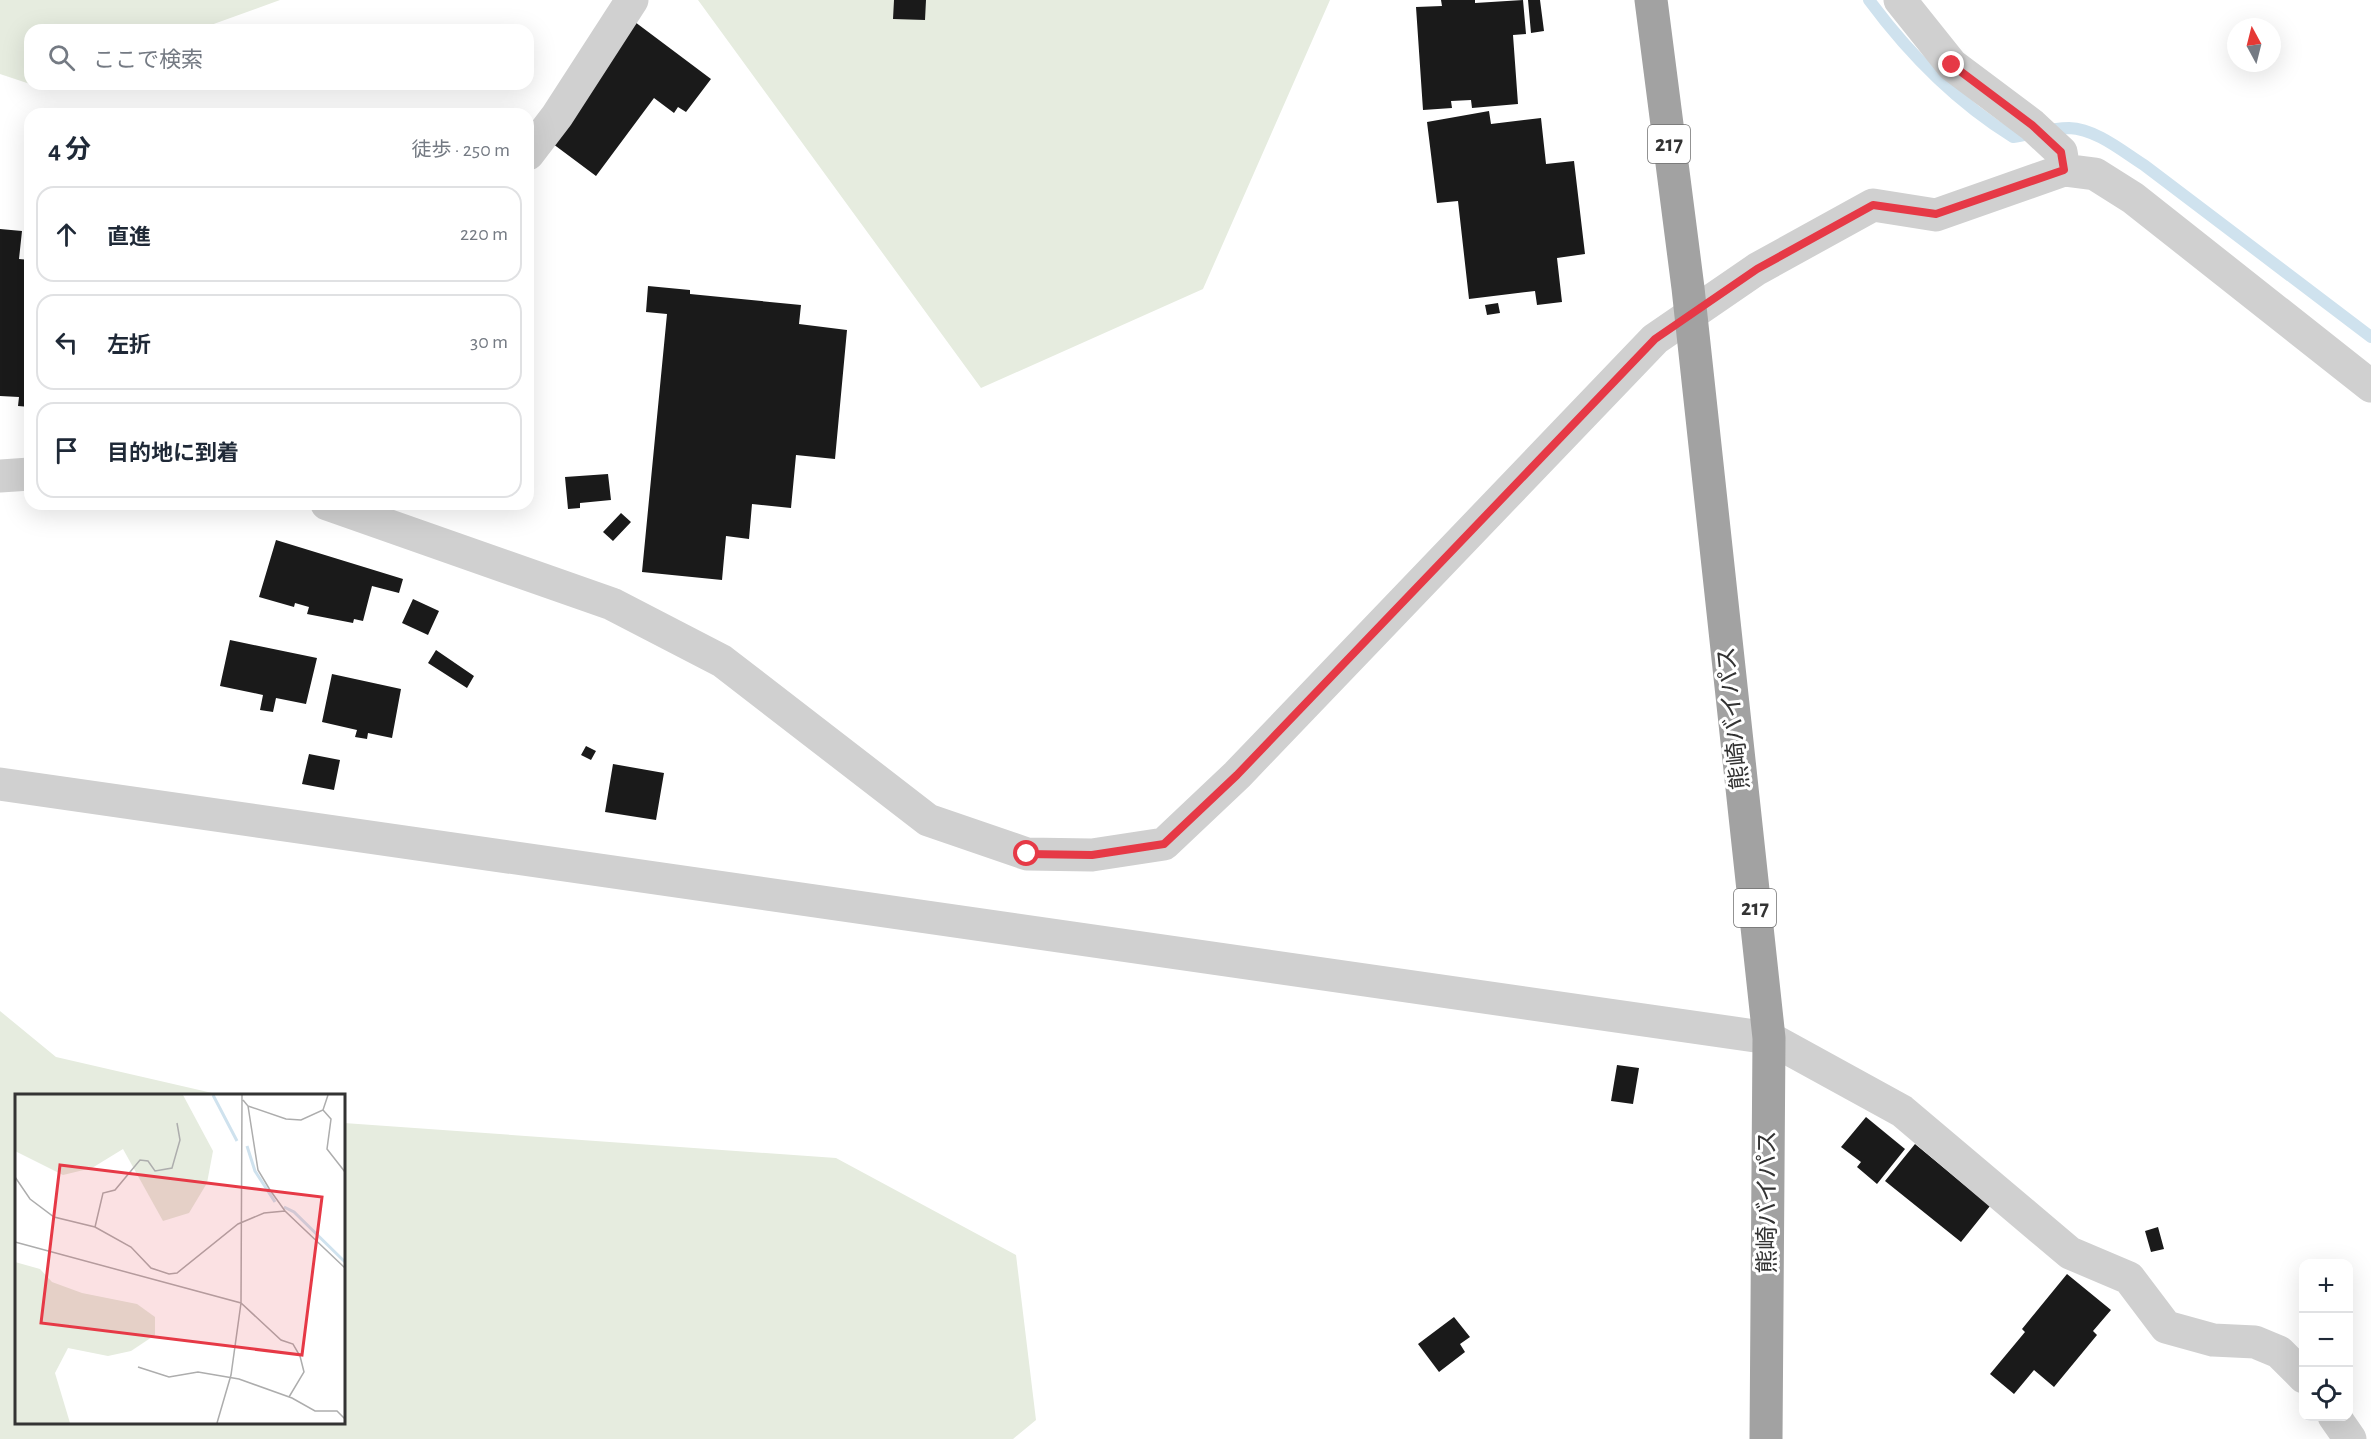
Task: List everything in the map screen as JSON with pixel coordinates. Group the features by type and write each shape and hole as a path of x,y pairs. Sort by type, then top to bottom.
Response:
{"highway":[{"name":"熊崎バイパス","path":"1652,0 1688,288 1769,1038 1766,1439"}],"street":[{"path":"534,146 557,116 632,0"},
{"path":"1900,0 1952,65 2032,125 2062,161 2095,174 2133,198 2371,386"},
{"path":"364,510 383,513 492,564 612,604 722,661 928,820 1027,854 1092,855 1164,844 1237,775 1655,339 1757,269 1873,205 1936,214 2062,161"},
{"path":"0,476 24,474"},
{"path":"0,784 1769,1038 1902,1111 2070,1253 2129,1278 2166,1327 2213,1340 2255,1342 2279,1352 2299,1372"},
{"path":"2337,1421 2350,1439"}],"shaded area":[{"path":"0,0 280,0 214,24 24,24 24,82 0,74"},
{"path":"698,0 1330,0 1203,289 981,388"},
{"path":"0,1011 56,1057 217,1094 15,1094 15,1424 345,1424 345,1123 836,1158 1016,1255 1036,1420 1013,1439 0,1439"}],"building":[{"path":"894,0 926,0 925,20 893,19"},
{"path":"1441,0 1475,0 1475,3 1523,0 1526,34 1513,35 1518,104 1472,108 1471,100 1451,101 1452,108 1423,110 1416,7 1442,6"},
{"path":"1528,0 1540,0 1544,31 1531,33"},
{"path":"631,19 711,79 686,112 678,107 674,113 654,98 596,176 534,128"},
{"path":"1489,111 1491,124 1541,118 1546,164 1574,161 1585,254 1557,258 1562,302 1537,305 1535,291 1469,299 1458,201 1437,203 1427,122"},
{"path":"0,229 22,231 19,259 24,259 24,406 18,406 19,397 0,396"},
{"path":"648,286 690,290 690,294 801,305 799,324 847,330 835,459 796,455 791,508 752,504 749,539 726,536 722,580 642,572 667,314 646,312"},
{"path":"1498,303 1500,313 1487,315 1485,305"},
{"path":"608,474 611,500 580,503 580,508 568,509 565,477"},
{"path":"621,513 631,522 613,541 603,532"},
{"path":"276,540 403,579 399,593 372,586 363,621 354,619 353,623 307,614 309,607 295,603 294,607 259,597"},
{"path":"413,599 439,611 428,635 402,623"},
{"path":"230,640 317,658 306,704 276,698 273,712 260,710 263,695 220,686"},
{"path":"436,650 474,676 467,688 428,663"},
{"path":"332,674 401,689 392,738 368,733 367,739 355,737 357,730 322,722"},
{"path":"586,746 596,751 591,760 581,755"},
{"path":"309,754 340,760 334,790 302,784"},
{"path":"613,764 664,773 656,820 605,812"},
{"path":"1617,1065 1639,1068 1633,1104 1611,1101"},
{"path":"1866,1117 1905,1149 1877,1184 1857,1167 1861,1162 1841,1147"},
{"path":"1915,1144 1990,1206 1961,1242 1885,1181"},
{"path":"2158,1227 2164,1249 2151,1252 2145,1231"},
{"path":"2067,1274 2111,1310 2093,1331 2097,1335 2054,1387 2034,1370 2014,1394 1990,1374 2025,1332 2022,1329"},
{"path":"1454,1317 1470,1337 1460,1344 1465,1352 1439,1372 1418,1344"}],"waterway":[{"path":"1869,0 1917,58 1952,92 1992,123 2013,137 2069,128 2099,136 2144,165 2371,337"}],"route":[{"path":"1027,854 1092,855 1164,844 1237,775 1580,414 1655,339 1757,269 1873,205 1936,214 2064,170 2061,152 2032,125 1952,65"}]}
